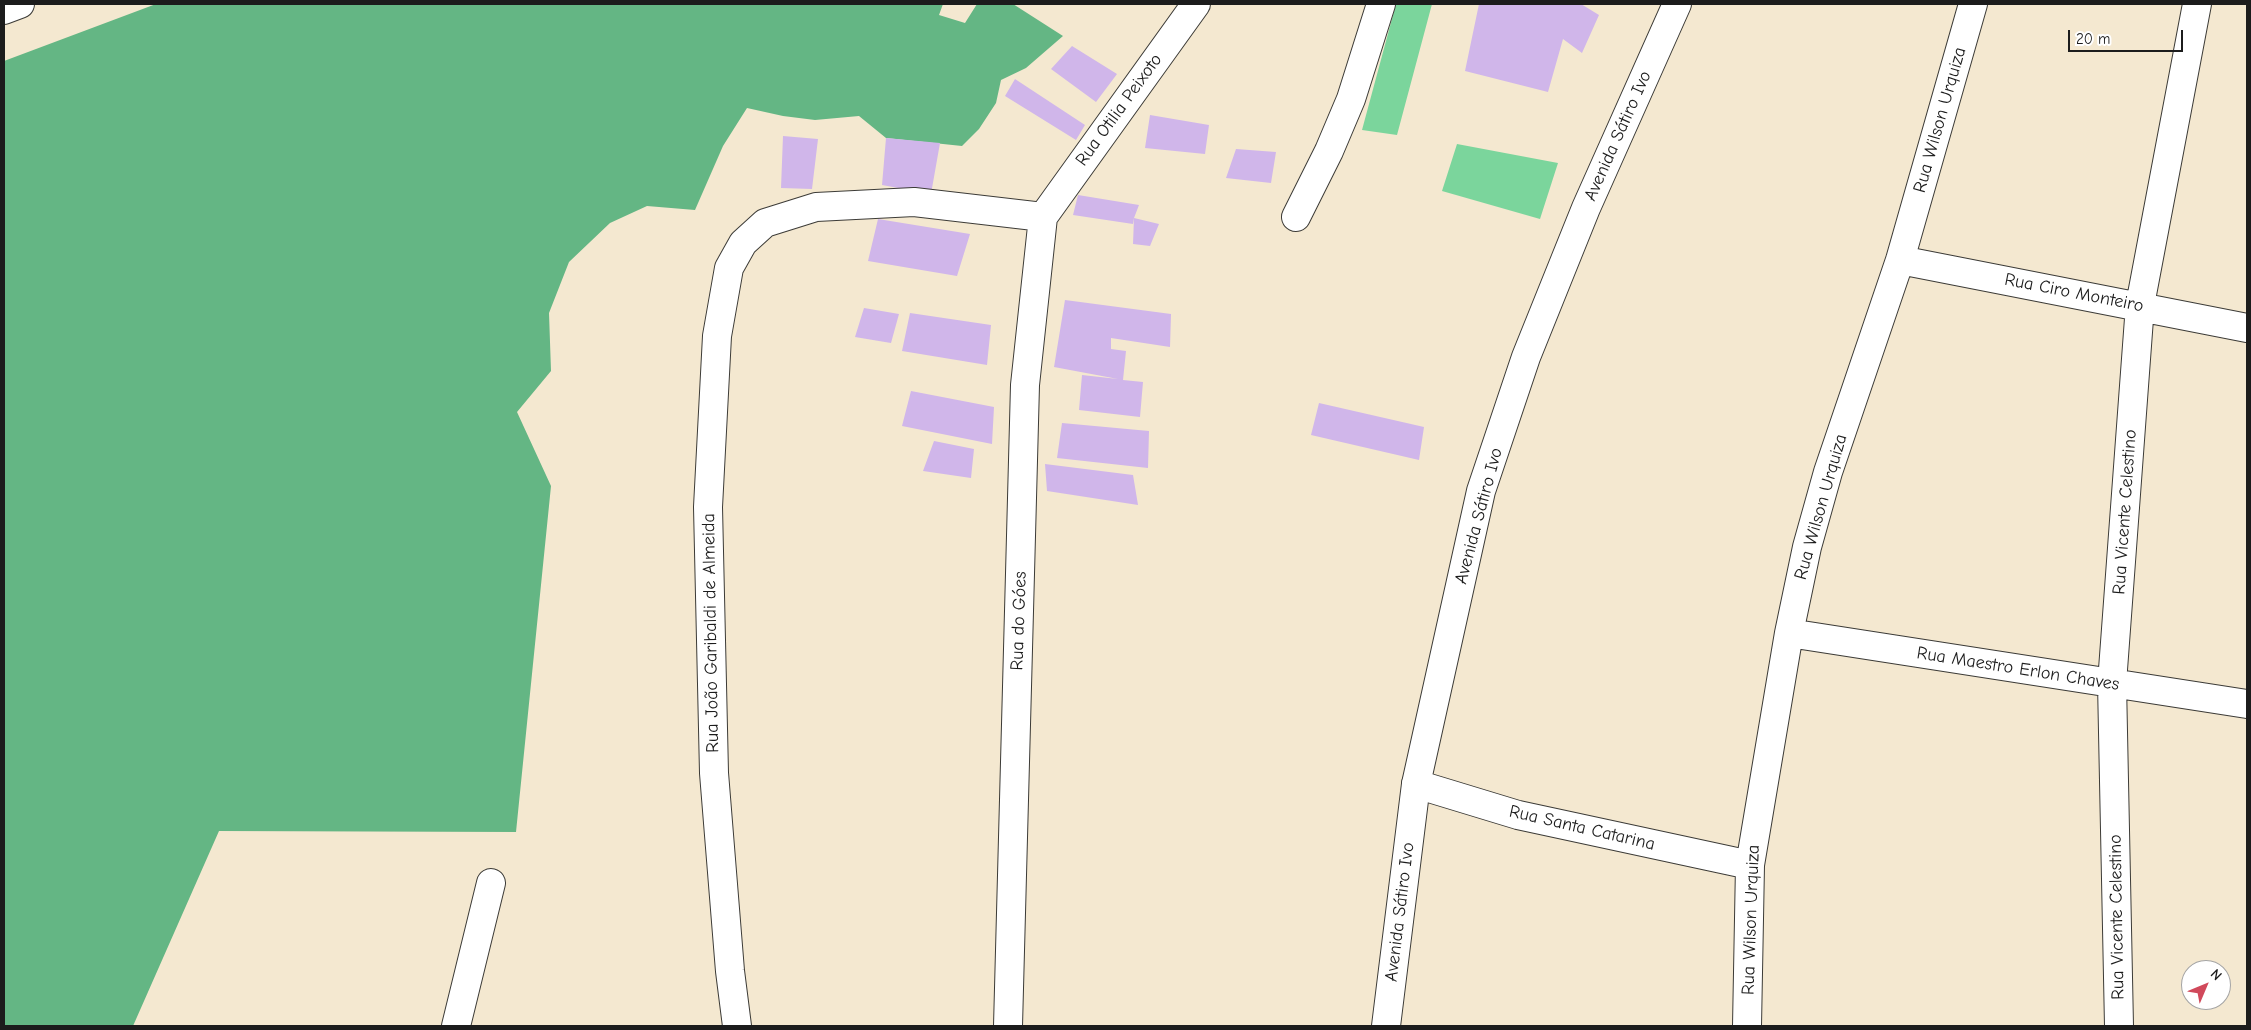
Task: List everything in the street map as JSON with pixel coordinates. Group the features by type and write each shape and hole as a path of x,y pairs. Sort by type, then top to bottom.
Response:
{"street":[{"path":"4,10 20,4"},
{"name":"Rua Otilia Peixoto","path":"1043,217 1196,4"},
{"path":"1296,217 1329,151 1350,99 1382,4"},
{"name":"Avenida Sátiro Ivo","path":"1386,1026 1416,784 1481,491 1526,357 1586,208 1677,4"},
{"name":"Rua Wilson Urquiza","path":"1747,1026 1750,865 1789,633 1807,547 1828,472 1900,260 1973,4"},
{"name":"Rua Vicente Celestino","path":"2119,1026 2112,683 2140,305 2197,4"},
{"name":"Rua João Garibaldi de Almeida","path":"737,1026 730,971 714,773 708,506 718,336 729,268 743,243 765,223 816,207 914,202 1043,217"},
{"name":"Rua do Góes","path":"1008,1026 1025,385 1043,217"},
{"name":"Rua Ciro Monteiro","path":"1900,260 2140,305 2247,328"},
{"name":"Rua Maestro Erlon Chaves","path":"1789,633 2247,704"},
{"name":"Rua Santa Catarina","path":"1416,784 1526,817 1750,865"},
{"path":"456,1026 491,883"}],"green space":[{"path":"156,4 943,4 939,15 965,23 977,4 1013,4 1063,36 1026,68 1001,80 996,103 979,129 962,146 886,138 859,116 815,120 783,116 747,108 723,146 695,210 647,206 610,223 569,262 549,313 551,371 517,412 551,486 516,832 219,831 133,1026 4,1026 4,61"},
{"path":"1396,4 1432,4 1397,135 1362,130"},
{"path":"1457,144 1558,163 1540,219 1442,191"}],"building":[{"path":"1479,4 1581,4 1599,15 1582,53 1563,39 1548,92 1465,71"},
{"path":"1072,46 1117,74 1096,102 1051,69"},
{"path":"1015,79 1085,125 1076,140 1005,96"},
{"path":"1150,115 1209,125 1205,154 1145,148"},
{"path":"783,136 818,139 812,189 781,188"},
{"path":"886,138 940,143 931,194 882,185"},
{"path":"1236,149 1276,152 1271,183 1226,178"},
{"path":"1078,195 1139,205 1133,224 1073,215"},
{"path":"1134,218 1159,224 1150,246 1133,244"},
{"path":"878,219 970,234 957,276 868,261"},
{"path":"1065,300 1171,314 1170,347 1111,338 1111,349 1126,351 1123,380 1143,382 1140,417 1079,410 1082,375 1118,379 1054,367"},
{"path":"864,308 899,314 891,343 855,337"},
{"path":"910,313 991,325 987,365 902,351"},
{"path":"911,391 994,407 992,444 902,426"},
{"path":"1319,403 1424,427 1419,460 1311,435"},
{"path":"1062,423 1149,431 1148,468 1057,458"},
{"path":"934,441 974,449 971,478 923,471"},
{"path":"1045,464 1133,475 1138,505 1047,491"}]}
